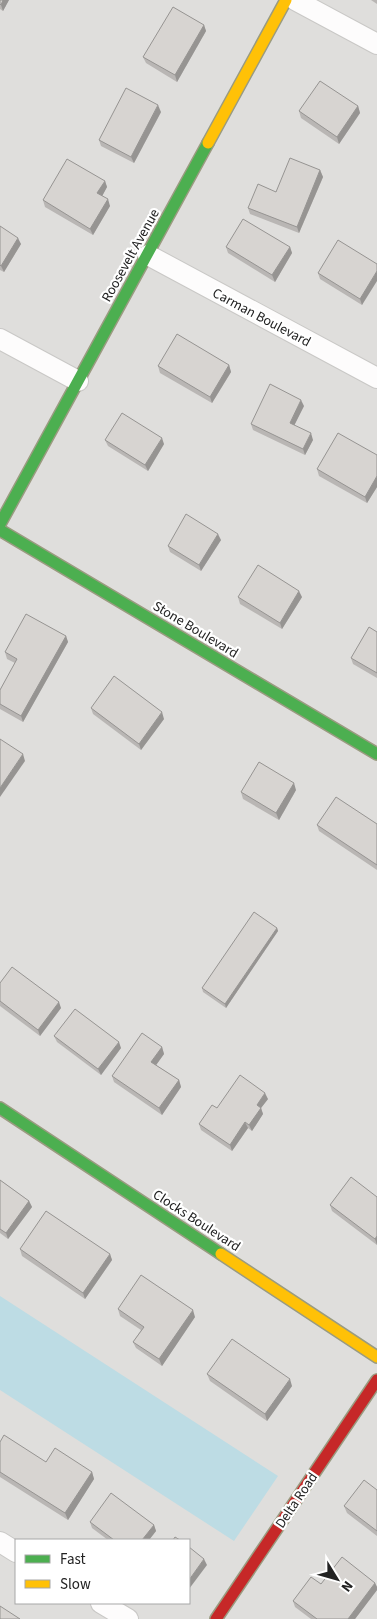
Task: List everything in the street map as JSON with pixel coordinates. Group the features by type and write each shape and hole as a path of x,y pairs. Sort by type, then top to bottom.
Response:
{"street":[{"name":"Roosevelt Avenue","path":"0,524 286,0"},
{"path":"295,0 377,44"},
{"name":"Carman Boulevard","path":"148,255 377,378"},
{"path":"0,339 78,381"},
{"name":"Stone Boulevard","path":"0,530 377,754"},
{"name":"Clocks Boulevard","path":"0,1108 377,1357"},
{"name":"Delta Road","path":"216,1619 377,1380"},
{"path":"0,1542 15,1551"},
{"path":"103,1604 128,1619"}],"shaded area":[{"path":"0,0 377,0 377,1619 0,1619"}],"water":[{"path":"0,1296 278,1476 234,1541 0,1390"}],"building":[{"path":"173,7 204,25 175,75 143,57"},
{"path":"320,81 358,106 337,137 299,111"},
{"path":"126,88 158,105 131,157 99,140"},
{"path":"290,158 320,170 297,227 248,208 258,184 276,192"},
{"path":"67,159 105,181 97,193 108,199 90,229 43,200"},
{"path":"243,219 290,247 272,275 226,247"},
{"path":"0,226 18,238 1,266 0,265"},
{"path":"338,240 377,264 377,271 360,299 318,273"},
{"path":"177,334 229,365 210,397 158,366"},
{"path":"270,384 301,400 290,423 311,433 303,449 251,424"},
{"path":"122,413 162,438 145,465 105,440"},
{"path":"338,433 377,455 377,476 365,497 317,469"},
{"path":"186,514 218,534 199,565 168,546"},
{"path":"258,565 299,591 280,623 238,597"},
{"path":"26,614 66,636 21,716 0,704 0,690 17,659 5,652"},
{"path":"369,627 377,632 377,673 351,658"},
{"path":"114,676 162,712 139,744 91,708"},
{"path":"0,739 23,754 0,788"},
{"path":"259,762 294,783 276,813 241,792"},
{"path":"336,797 377,824 377,865 317,825"},
{"path":"254,912 277,928 225,1004 202,988"},
{"path":"12,967 59,1002 38,1030 0,1001 0,983"},
{"path":"75,1009 119,1042 98,1069 54,1036"},
{"path":"142,1033 162,1047 151,1062 179,1080 159,1108 112,1076"},
{"path":"240,1075 265,1093 257,1105 261,1108 249,1125 245,1122 230,1145 199,1124 212,1105 217,1108"},
{"path":"351,1177 377,1197 377,1236 375,1239 330,1205"},
{"path":"0,1180 29,1201 6,1233 0,1229"},
{"path":"46,1211 110,1254 83,1293 20,1249"},
{"path":"141,1275 193,1310 159,1359 133,1342 144,1327 118,1309"},
{"path":"232,1339 290,1379 265,1414 207,1374"},
{"path":"4,1435 46,1462 55,1448 92,1472 65,1513 0,1472 0,1442"},
{"path":"364,1480 377,1490 377,1531 344,1506"},
{"path":"111,1493 154,1525 143,1539 113,1539 90,1522"},
{"path":"190,1548 204,1559 190,1579"},
{"path":"342,1557 375,1583 348,1619 317,1619 293,1601 311,1577 321,1584"},
{"path":"0,1606 20,1619 0,1619"}],"traffic: fast":[{"path":"0,524 208,143"},
{"path":"0,530 377,754"},
{"path":"0,1108 221,1254"}],"traffic: slow":[{"path":"208,143 286,0"},
{"path":"221,1254 377,1357"}],"traffic: jam":[{"path":"216,1619 377,1380"}]}
